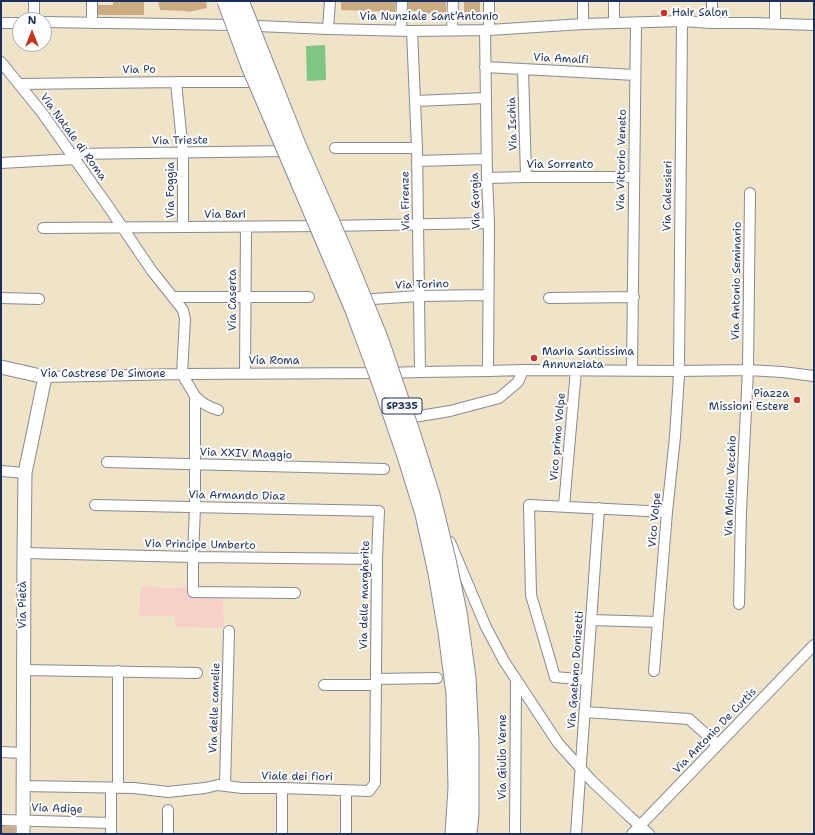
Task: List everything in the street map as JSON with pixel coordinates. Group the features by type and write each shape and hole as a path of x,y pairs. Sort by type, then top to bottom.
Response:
{"highway":[{"name":"SP335","path":"226,1 250,66 354,310 381,383 424,514 437,572 455,694 457,788 454,834"},
{"name":"SP335","path":"240,1 296,145 343,250 378,338 411,432 431,496 458,612 466,678 470,741 470,814 468,834"}],"street":[{"path":"34,1 34,12"},
{"path":"92,1 92,23"},
{"path":"226,1 234,25 289,151 327,226 455,556 486,627 504,661 558,743 580,769 628,816 649,834"},
{"path":"328,29 330,1"},
{"path":"401,30 402,1"},
{"path":"452,30 453,1"},
{"name":"Via Gorgia","path":"488,371 489,223 485,98 489,1"},
{"path":"583,1 583,24"},
{"path":"614,1 614,23"},
{"path":"712,1 712,24"},
{"path":"775,1 775,24"},
{"name":"Via Nunziale Sant'Antonio","path":"52,22 234,25 412,31 487,30 583,24 682,21 712,24 754,23 814,25"},
{"name":"Via Calessieri","path":"678,371 682,21"},
{"path":"1,23 12,22"},
{"name":"Via Vittorio Veneto","path":"632,370 636,23"},
{"name":"Via Firenze","path":"412,31 416,100 420,372"},
{"name":"Via Natale di Roma","path":"1,62 44,114 152,271 183,310 185,319 182,374"},
{"name":"Via Amalfi","path":"486,67 635,75"},
{"name":"Via Ischia","path":"523,70 526,177"},
{"name":"Via Foggia","path":"176,82 183,153 183,227"},
{"name":"Via Po","path":"20,84 259,82"},
{"path":"416,100 485,98"},
{"path":"335,148 417,148"},
{"name":"Via Trieste","path":"1,163 73,157 289,151"},
{"path":"417,161 486,159"},
{"name":"Via Sorrento","path":"487,178 634,177"},
{"name":"Via Antonio Seminario","path":"748,370 750,193"},
{"name":"Via Bari","path":"123,228 489,223"},
{"name":"Via Caserta","path":"244,373 246,227"},
{"path":"44,228 123,228"},
{"name":"Via Torino","path":"356,300 419,296 488,295"},
{"path":"549,298 634,297"},
{"path":"1,298 39,299"},
{"path":"173,298 309,298"},
{"name":"Via Castrese De Simone","path":"1,367 45,377 182,374"},
{"path":"402,419 450,411 499,398 518,382 523,370"},
{"name":"Via Roma","path":"182,374 385,373 523,370 748,370 814,376"},
{"name":"Vico primo Volpe","path":"564,506 576,370"},
{"name":"Via Molino Vecchio","path":"740,604 741,511 748,370"},
{"name":"Vico Volpe","path":"654,671 667,512 675,437 678,371"},
{"path":"182,374 201,403 218,410"},
{"name":"Via Pietà","path":"23,834 25,473 45,377"},
{"path":"195,396 193,592 294,593"},
{"name":"Via XXIV Maggio","path":"107,462 384,469"},
{"path":"1,471 25,473"},
{"name":"Via Armando Diaz","path":"95,505 379,510"},
{"path":"587,680 555,677 531,595 530,505 667,512"},
{"name":"Via Gaetano Donizetti","path":"576,834 599,508"},
{"name":"Via delle margherite","path":"369,791 375,783 377,559 379,510"},
{"name":"Via Principe Umberto","path":"24,553 193,558 377,559"},
{"path":"591,620 658,622"},
{"name":"Via delle camelie","path":"225,786 229,631"},
{"name":"Via Antonio De Curtis","path":"632,834 814,645"},
{"path":"23,670 197,673"},
{"path":"111,834 115,788 118,671"},
{"path":"324,685 437,678"},
{"name":"Via Giulio Verne","path":"515,834 516,679"},
{"path":"585,712 689,719 718,745"},
{"path":"1,752 23,752"},
{"name":"Viale dei fiori","path":"115,788 134,788 168,792 218,785 242,788 369,791"},
{"path":"23,786 115,788"},
{"path":"282,788 282,834"},
{"path":"346,794 346,834"},
{"path":"168,810 168,834"},
{"name":"Via Adige","path":"1,820 111,823"}],"shaded area":[{"path":"141,586 171,588 187,587 188,596 223,597 224,628 175,627 175,616 139,617"}],"green space":[{"path":"325,45 326,80 307,81 306,46"}],"building":[{"path":"113,1 144,1 144,15 98,15 98,5 113,5"},
{"path":"158,1 206,1 207,8 188,12 160,10"},
{"path":"341,1 396,1 395,12 341,10"},
{"path":"408,1 446,1 446,14 408,11"},
{"path":"464,1 480,1 480,14 464,14"},
{"path":"1,826 15,827 15,834 1,834"}],"place":[{"name":"Hair Salon","path":"664,13"},
{"name":"Maria Santissima Annunziata","path":"534,358"},
{"name":"Piazza Missioni Estere","path":"797,400"}]}
